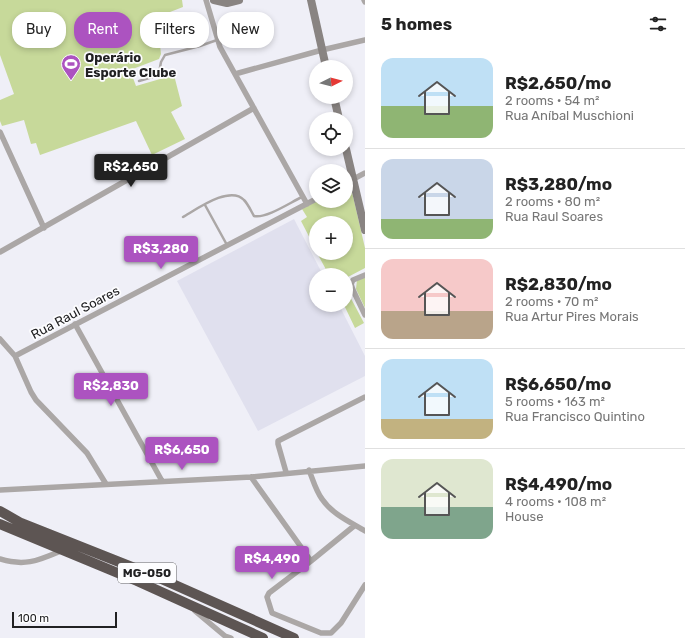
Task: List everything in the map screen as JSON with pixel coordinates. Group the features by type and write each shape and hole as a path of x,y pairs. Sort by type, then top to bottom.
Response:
{"highway":[{"name":"MG-050","path":"0,511 21,523 157,577 294,638"},
{"name":"MG-050","path":"0,524 264,638"}],"street":[{"path":"206,0 217,37"},
{"path":"214,0 227,3 239,0"},
{"path":"311,0 324,60"},
{"path":"235,74 322,50 365,40"},
{"path":"221,48 226,59 307,204"},
{"path":"0,252 254,108"},
{"path":"0,132 44,228"},
{"path":"353,179 363,174 365,181"},
{"path":"353,191 365,230"},
{"name":"Rua Raul Soares","path":"15,356 307,204"},
{"path":"365,275 354,280 351,284 365,315"},
{"path":"75,324 162,481"},
{"path":"0,339 15,356 36,400 87,453 106,484"},
{"path":"286,472 278,441 365,397"},
{"path":"0,490 251,477 286,472 365,466"},
{"path":"309,470 321,499 326,505 354,526 365,531"},
{"path":"251,477 311,561"},
{"path":"354,526 269,593 267,597 272,614 321,633 331,633 341,623 365,585"},
{"path":"0,559 14,563 26,563 45,558 63,550"},
{"path":"184,603 226,637"}],"lane":[{"path":"139,81 156,76 159,73 161,62 165,55 217,40"},
{"path":"183,217 216,199 226,196 238,196 243,199 254,216 258,217 269,214 303,196"},
{"path":"205,205 227,245"}],"shaded area":[{"path":"294,219 309,248 309,260 315,260 319,268 309,268 309,312 343,312 365,356 365,376 258,431 177,281"}],"green space":[{"name":"Operário Esporte Clube","path":"0,0 182,0 183,7 170,12 140,12 140,48 160,48 161,54 159,59 130,70 136,86 174,75 182,106 171,112 185,139 152,155 136,121 40,155 36,143 31,144 24,120 2,126 0,121 0,100 14,94 0,55"},
{"path":"353,196 365,248 365,268 353,274 353,268 325,268 321,260 353,260 353,216 309,216 309,236 301,221 307,217 302,209 309,205 309,208 353,208"},
{"path":"365,276 365,308 356,289 357,280"},
{"path":"353,302 364,323 355,328 347,312 353,312"}],"place":[{"name":"Operário Esporte Clube","path":"71,81"}]}
